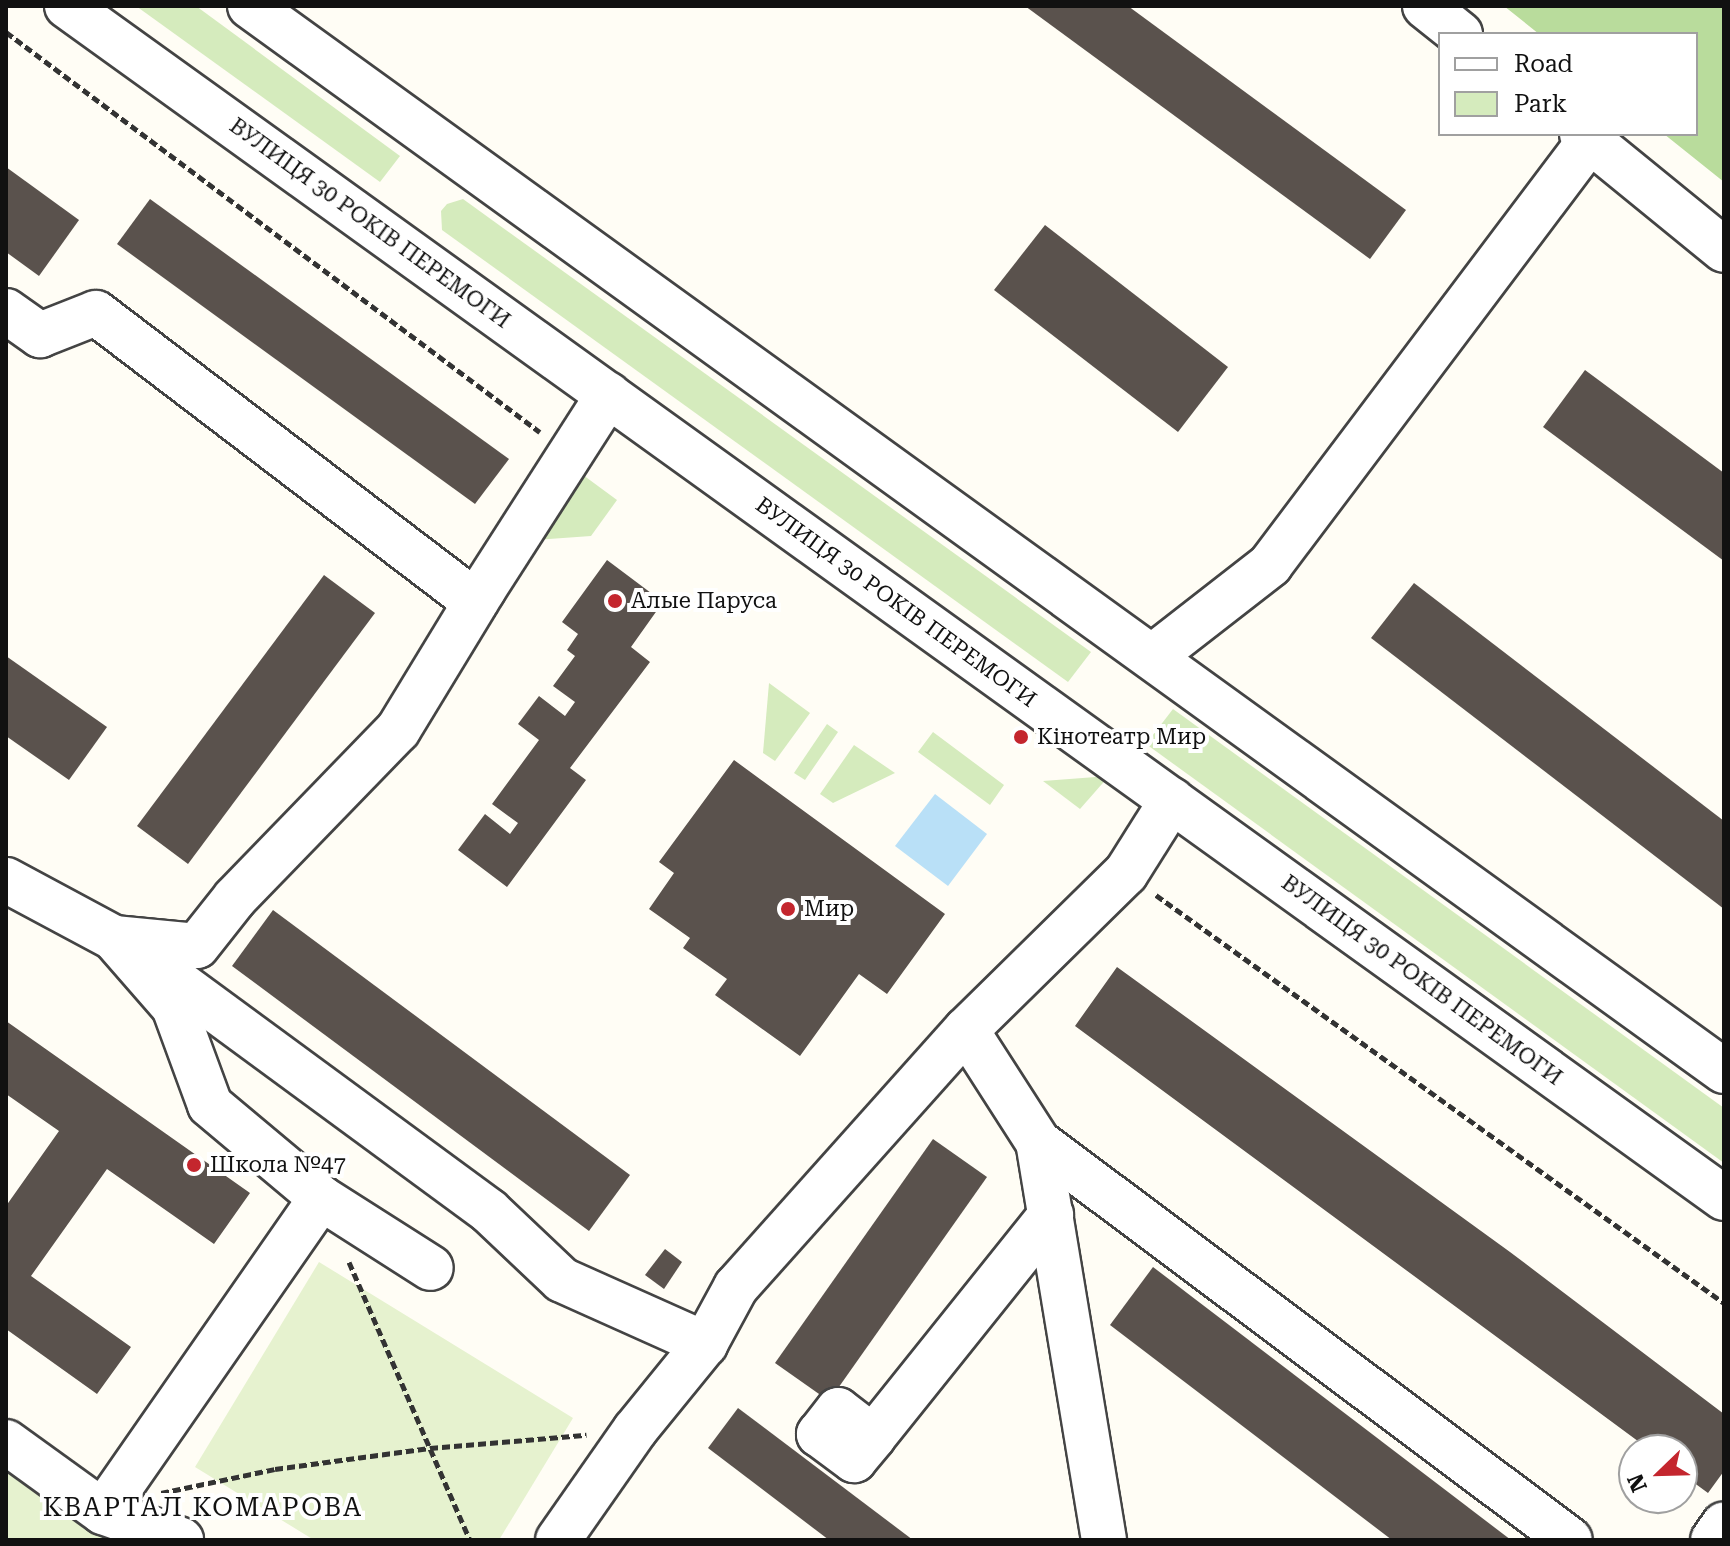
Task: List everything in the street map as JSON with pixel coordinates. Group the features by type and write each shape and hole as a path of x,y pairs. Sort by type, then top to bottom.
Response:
{"street":[{"name":"ВУЛИЦЯ 30 РОКІВ ПЕРЕМОГИ","path":"67,6 1724,1198"},
{"path":"250,6 1724,1071"},
{"path":"1425,6 1458,32"},
{"path":"1152,657 1270,565 1586,137 1724,250"},
{"path":"6,311 40,335 96,313 476,602"},
{"path":"114,938 197,946 245,887 398,730 608,395"},
{"path":"558,1540 635,1430 705,1344 736,1287 966,1030 1126,873 1172,800"},
{"path":"6,880 114,938 191,990 489,1211 562,1280 705,1344"},
{"path":"114,938 174,1007 210,1105 321,1198 431,1268"},
{"path":"966,1030 1038,1142 1570,1540"},
{"path":"1038,1142 1104,1540"},
{"path":"103,1512 321,1198"},
{"path":"873,1437 1051,1215"},
{"path":"6,1442 103,1512 181,1540"},
{"path":"1713,1540 1724,1524"}],"path":[{"path":"6,32 549,438"},
{"path":"1126,873 1724,1303"},
{"path":"345,1253 470,1540"},
{"path":"103,1512 176,1488 219,1480 430,1448 635,1430"}],"green space":[{"path":"136,6 196,6 400,156 380,182"},
{"path":"1504,6 1724,6 1724,182 1666,136 1698,136 1698,32 1536,32"},
{"path":"463,199 1091,652 1068,682 442,230 441,211 447,204"},
{"path":"583,475 617,500 591,536 535,540"},
{"path":"769,683 810,713 775,761 763,753"},
{"path":"1173,709 1724,1108 1724,1163 1146,744"},
{"path":"827,724 838,732 805,780 794,773"},
{"path":"933,732 1004,785 990,805 918,752"},
{"path":"854,745 895,773 833,803 820,794"},
{"path":"1109,776 1080,809 1043,781"},
{"path":"319,1262 573,1418 499,1540 314,1540 195,1467"},
{"path":"6,1457 122,1540 6,1540"}],"water":[{"path":"935,794 987,834 948,886 895,846"}],"building":[{"path":"1025,6 1128,6 1406,210 1370,259"},
{"path":"6,167 79,220 39,276 6,252"},
{"path":"150,199 509,459 475,504 117,244"},
{"path":"1045,225 1228,367 1178,432 994,290"},
{"path":"1585,370 1724,473 1724,561 1543,427"},
{"path":"607,560 663,602 631,647 650,662 570,768 586,780 507,887 458,850 485,814 510,834 518,823 492,804 539,740 518,724 539,696 565,716 575,702 553,686 575,656 567,650 578,634 562,622"},
{"path":"324,575 375,613 188,864 137,826"},
{"path":"1414,583 1724,821 1724,909 1371,638"},
{"path":"6,656 107,727 69,780 6,736"},
{"path":"734,760 945,914 887,994 859,974 800,1056 715,995 727,979 683,948 690,938 649,909 674,873 659,862"},
{"path":"273,910 630,1175 589,1231 232,966"},
{"path":"1117,967 1510,1252 1724,1414 1724,1471 1708,1493 1698,1486 1698,1434 1628,1434 1075,1026"},
{"path":"6,1021 250,1193 214,1244 107,1169 31,1276 131,1347 97,1394 6,1329 6,1206 59,1131 6,1094"},
{"path":"933,1139 987,1177 829,1401 775,1363"},
{"path":"665,1249 682,1262 664,1289 645,1275"},
{"path":"1153,1267 1511,1540 1392,1540 1110,1325"},
{"path":"738,1408 913,1540 829,1540 708,1448"}],"place":[{"name":"Алые Паруса","path":"615,601"},
{"name":"Кінотеатр Мир","path":"1021,737"},
{"name":"Мир","path":"788,909"},
{"name":"Школа №47","path":"194,1165"}],"district":[{"name":"КВАРТАЛ КОМАРОВА","path":"203,1508"}]}
